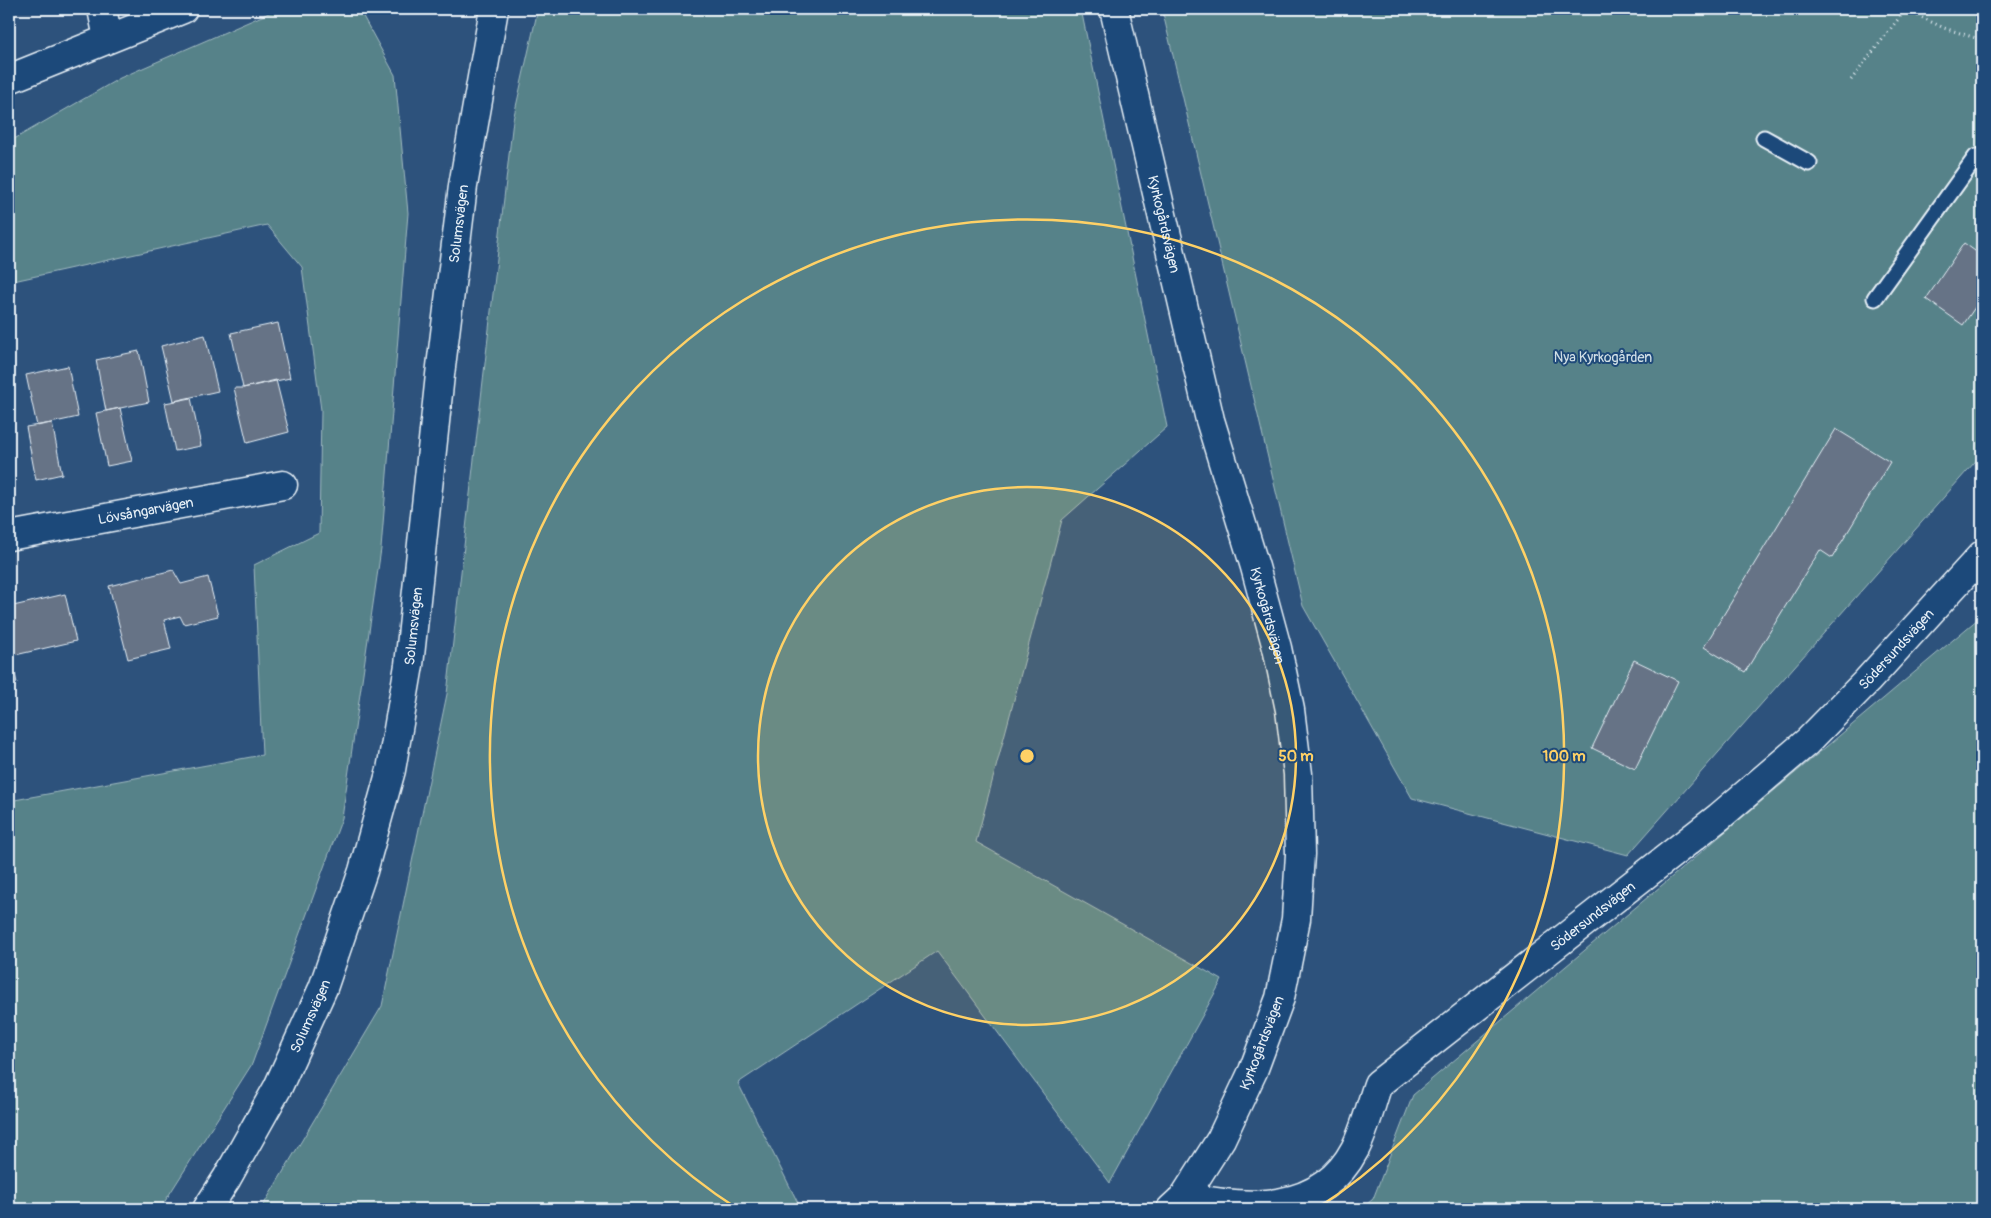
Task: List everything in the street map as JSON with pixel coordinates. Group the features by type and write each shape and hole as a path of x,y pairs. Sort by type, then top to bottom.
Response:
{"street":[{"path":"102,9 108,38"},
{"path":"9,79 183,9"},
{"name":"Solumsvägen","path":"207,1209 227,1178 278,1087 324,988 363,871 391,770 410,665 440,374 464,186 494,9"},
{"name":"Kyrkogårdsvägen","path":"1114,9 1210,420 1277,648 1290,710 1298,774 1300,854 1296,919 1280,998 1253,1071 1221,1139 1178,1203"},
{"name":"Lövsångarvägen","path":"9,536 283,485"},
{"name":"Södersundsvägen","path":"1178,1203 1258,1206 1291,1201 1320,1190 1339,1171 1355,1150 1378,1084 1719,817 1807,742 1867,682 1982,554"}],"lane":[{"path":"1764,138 1809,163"},
{"path":"1875,298 1976,157"}],"path":[{"path":"1851,80 1905,9 1944,28 1982,40"}],"green space":[{"path":"278,9 359,9 395,75 408,213 381,549 342,818 252,1064 160,1209 9,1209 9,801 262,755 254,565 319,533 321,410 302,267 267,225 9,282 9,142 120,78"},
{"path":"538,9 1081,9 1167,427 1062,520 976,842 1222,980 1110,1183 937,951 738,1083 801,1209 261,1209 382,1006 447,694 513,120"},
{"name":"Nya Kyrkogården","path":"1162,9 1982,9 1982,454 1628,855 1412,798 1303,606"},
{"path":"1979,618 1982,621 1982,1209 1361,1209 1373,1199 1413,1095"}],"building":[{"path":"1964,243 1982,256 1982,297 1963,325 1926,299"},
{"path":"278,323 290,378 243,388 231,333"},
{"path":"205,335 218,391 174,401 161,346"},
{"path":"139,351 149,402 106,411 96,360"},
{"path":"68,366 78,417 37,426 26,375"},
{"path":"276,380 289,432 247,443 234,388 243,388"},
{"path":"191,398 201,446 175,451 165,403"},
{"path":"120,408 132,461 107,466 96,413"},
{"path":"52,423 62,474 36,480 26,427"},
{"path":"1836,429 1890,462 1832,558 1820,550 1745,672 1704,647"},
{"path":"173,570 181,584 208,577 218,616 184,624 180,616 164,620 171,649 128,659 109,586"},
{"path":"65,594 76,641 11,656 17,683 9,685 9,607"},
{"path":"1634,660 1678,681 1635,769 1592,748"}]}
